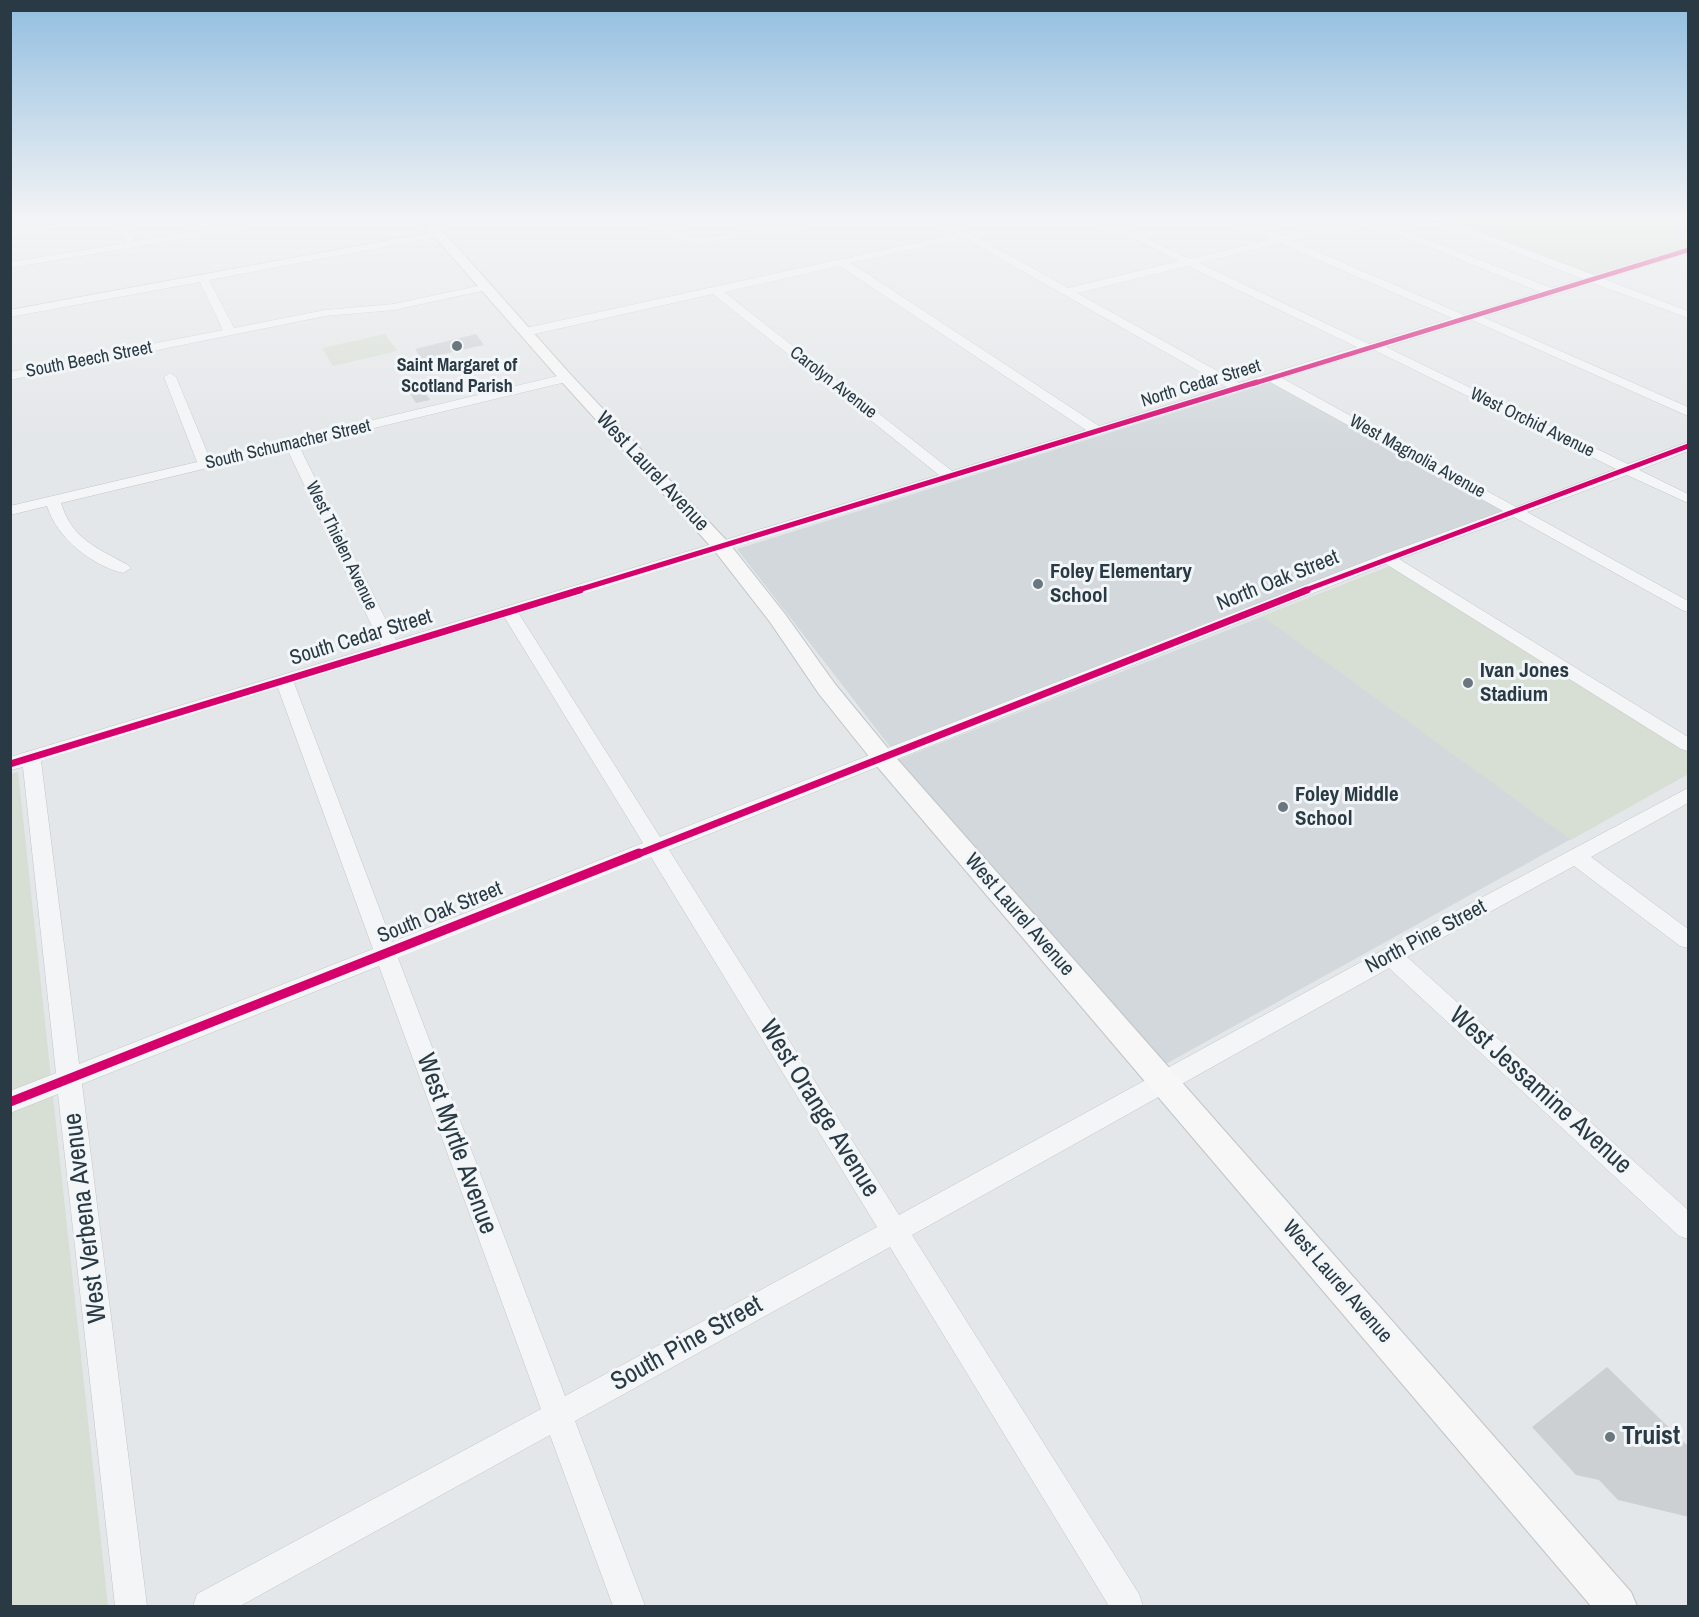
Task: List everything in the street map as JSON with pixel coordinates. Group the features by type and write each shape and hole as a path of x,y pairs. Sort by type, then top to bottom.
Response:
{"main road":[{"name":"West Laurel Avenue","path":"494,295 566,378 721,546 778,618 827,689 883,758 1617,1606"}],"street":[{"path":"10,314 109,295"},
{"path":"212,295 230,332"},
{"name":"South Beech Street","path":"10,376 334,312 394,307 448,295"},
{"path":"526,332 695,295"},
{"name":"Carolyn Avenue","path":"722,295 950,476"},
{"path":"893,295 1097,431"},
{"path":"1072,295 1238,388"},
{"name":"West Orchid Avenue","path":"1260,295 1689,499"},
{"path":"1414,295 1689,412"},
{"name":"North Cedar Street","path":"721,546 1540,295"},
{"path":"1637,295 1689,315"},
{"path":"170,377 205,465"},
{"name":"South Schumacher Street","path":"10,512 566,378"},
{"name":"West Magnolia Avenue","path":"1272,378 1689,606"},
{"name":"West Thielen Avenue","path":"291,444 391,648"},
{"name":"North Oak Street","path":"883,758 1387,558 1689,446"},
{"path":"53,501 57,518 69,536 123,568"},
{"name":"South Cedar Street","path":"21,761 721,546"},
{"path":"1387,558 1689,745"},
{"name":"West Orange Avenue","path":"510,612 1127,1606"},
{"name":"West Myrtle Avenue","path":"285,681 629,1606"},
{"name":"South Oak Street","path":"10,1102 883,758"},
{"name":"West Verbena Avenue","path":"21,761 69,1079 131,1606"},
{"name":"North Pine Street","path":"1165,1083 1391,956 1689,795"},
{"path":"1575,856 1689,940"},
{"name":"West Jessamine Avenue","path":"1391,956 1689,1227"},
{"name":"South Pine Street","path":"209,1606 1165,1083"}],"shaded area":[{"path":"385,334 398,351 333,366 322,348"},
{"name":"Foley Elementary School","path":"1272,382 1508,512 1216,619 891,748 737,549"},
{"name":"Foley Middle School","path":"1393,565 1688,750 1688,774 1164,1065 895,761"},
{"name":"Ivan Jones Stadium","path":"1393,565 1688,750 1688,774 1571,840 1262,616"},
{"path":"18,772 108,1606 11,1606 10,774"}],"building":[{"name":"Saint Margaret of Scotland Parish","path":"476,334 484,345 422,359 415,349"},
{"path":"422,388 430,400 416,403 408,391"},
{"name":"Truist","path":"1607,1367 1689,1447 1689,1517 1618,1500 1599,1480 1576,1475 1532,1427"}],"cycle path":[{"path":"10,764 1540,295"},
{"path":"10,1102 1387,558 1573,491 1688,446"}],"place":[{"name":"Saint Margaret of Scotland Parish","path":"457,346"},
{"name":"Foley Elementary School","path":"1038,584"},
{"name":"Ivan Jones Stadium","path":"1468,683"},
{"name":"Foley Middle School","path":"1283,807"},
{"name":"Truist","path":"1610,1437"}]}
